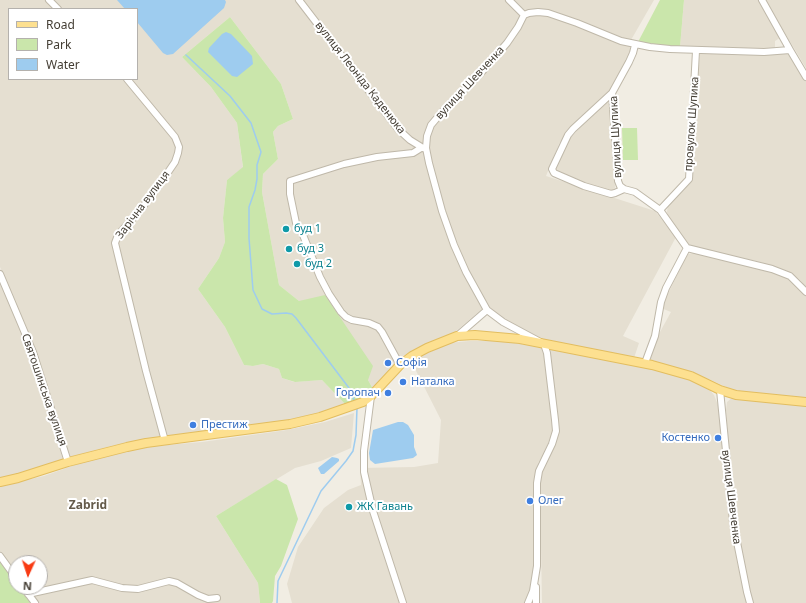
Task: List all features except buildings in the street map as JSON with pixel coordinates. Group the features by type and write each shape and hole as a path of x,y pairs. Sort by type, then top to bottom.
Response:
{"main road":[{"name":"вулиця Шевченка","path":"0,482 127,446 290,424 348,408 371,396 400,365 412,356 427,348 457,336 494,336 520,339 646,363 684,374 703,381 720,390 745,397 806,402"}],"street":[{"path":"49,0 57,8"},
{"name":"вулиця Леоніда Каденюка","path":"299,0 398,129 410,140 424,148"},
{"path":"509,0 524,15 538,12 548,13 635,45 670,50 696,51 764,52 790,50"},
{"path":"762,0 806,77"},
{"name":"вулиця Шевченка","path":"524,15 518,27 507,42 480,74 431,125 424,148 442,211 454,245 466,272 487,310 503,322 544,344"},
{"name":"вулиця Шупика","path":"635,45 629,62 612,93 618,181 620,186 624,189 635,192 660,210 687,248"},
{"name":"провулок Шупика","path":"660,210 688,179 696,51"},
{"name":"Зарічна вулиця","path":"128,80 176,137 178,147 175,162 142,208 118,235 115,243 146,371 165,441"},
{"path":"612,93 568,135 552,169 554,173 584,186 611,194 615,194 624,189"},
{"path":"400,365 378,327 346,317 328,294 303,235 296,223 290,194 290,181 344,164 377,157 414,153 424,148"},
{"path":"646,363 655,336 661,302 666,288 687,248 772,269 790,276 806,292"},
{"name":"Святошинська вулиця","path":"0,274 33,352 68,462"},
{"name":"вулиця Шевченка","path":"457,336 487,310"},
{"path":"536,603 537,483 539,471 552,444 556,431 544,344"},
{"name":"вулиця Шевченка","path":"720,390 733,522 750,603"},
{"path":"371,396 364,451 364,472 373,510 403,603"},
{"path":"0,556 8,567"},
{"path":"528,603 537,566"},
{"path":"48,590 92,580 122,588 138,589 169,581 177,583 198,596 208,599 217,598"},
{"path":"29,595 35,603"}],"shaded area":[{"path":"0,0 654,0 631,40 632,53 610,92 573,125 559,144 546,176 655,211 676,237 623,336 639,343 633,361 546,341 520,330 507,322 488,306 482,309 455,332 403,356 373,389 368,380 299,301 279,285 262,192 263,174 278,159 273,132 278,126 293,119 281,84 230,17 182,57 211,87 237,123 243,168 227,180 223,218 225,242 219,258 198,289 225,327 244,365 253,366 263,364 279,369 282,378 294,382 322,380 345,404 314,414 282,421 157,437 111,446 70,457 35,347 0,267"},
{"path":"684,0 759,0 780,38 775,41 775,49 680,47"},
{"path":"765,0 806,0 806,68"},
{"path":"700,52 790,54 806,82 806,287 799,279 784,271 760,262 688,246 668,216 668,204 691,171"},
{"path":"606,101 611,105 615,188 610,191 582,183 554,170 570,138"},
{"path":"695,253 767,270 789,278 806,294 806,399 737,392 711,380 651,361 655,341 671,312 661,308 688,254"},
{"path":"0,281 31,352 63,460 32,471 0,478"},
{"path":"469,341 501,341 542,347 544,349 553,430 545,452 538,463 535,481 533,500 536,566 532,587 526,603 292,603 287,584 298,547 324,508 348,490 361,485 360,468 414,467 438,463 441,420 411,361 432,348 448,343"},
{"path":"550,348 648,367 694,380 708,388 714,395 718,405 730,517 737,562 747,603 542,603 540,490 542,469 556,437 548,353"},
{"path":"733,397 806,405 806,603 754,603 750,594 740,545 732,489 726,410 727,402"},
{"path":"354,413 351,448 321,461 295,468 216,516 258,583 260,603 0,603 0,486 44,476 97,457 143,447 202,442 287,430 325,422"}],"green space":[{"path":"660,0 684,0 680,47 638,42"},
{"path":"230,17 281,84 293,119 278,126 273,132 278,159 263,174 262,192 279,285 299,301 325,295 373,366 368,380 373,389 366,396 355,401 345,404 322,380 295,382 282,378 279,369 263,364 253,366 244,365 225,327 198,289 219,258 225,242 223,218 227,180 243,167 237,123 211,87 182,57"},
{"path":"622,128 637,128 638,160 623,160"},
{"path":"276,479 287,485 298,519 281,566 275,576 273,601 272,603 260,603 258,583 216,516"},
{"path":"0,562 8,572 8,595 24,595 30,603 0,603"}],"water":[{"path":"117,0 225,0 226,2 224,8 173,54 167,55 163,53 138,23 138,8 124,8"},
{"path":"226,32 231,34 252,56 253,64 237,77 232,76 208,52 209,48 222,34"},
{"path":"398,422 403,422 408,425 414,435 414,447 417,455 413,458 375,464 370,460 369,453 373,430"},
{"path":"332,457 339,459 339,461 324,474 321,474 318,468"}],"waterway":[{"path":"186,55 230,96 251,123 261,152 257,165 255,190 249,207 249,238 253,290 262,309 272,314 292,314 349,388 355,402"},
{"path":"277,603 278,581 321,491 353,451 356,435 357,408"}],"place":[{"name":"буд 1","path":"286,229"},
{"name":"буд 3","path":"289,249"},
{"name":"буд 2","path":"297,264"},
{"name":"Софія","path":"388,363"},
{"name":"Наталка","path":"403,382"},
{"name":"Горопач","path":"388,393"},
{"name":"Престиж","path":"193,425"},
{"name":"Костенко","path":"718,438"},
{"name":"Олег","path":"530,501"},
{"name":"ЖК Гавань","path":"349,507"}],"district":[{"name":"Zabrid","path":"88,506"}]}
